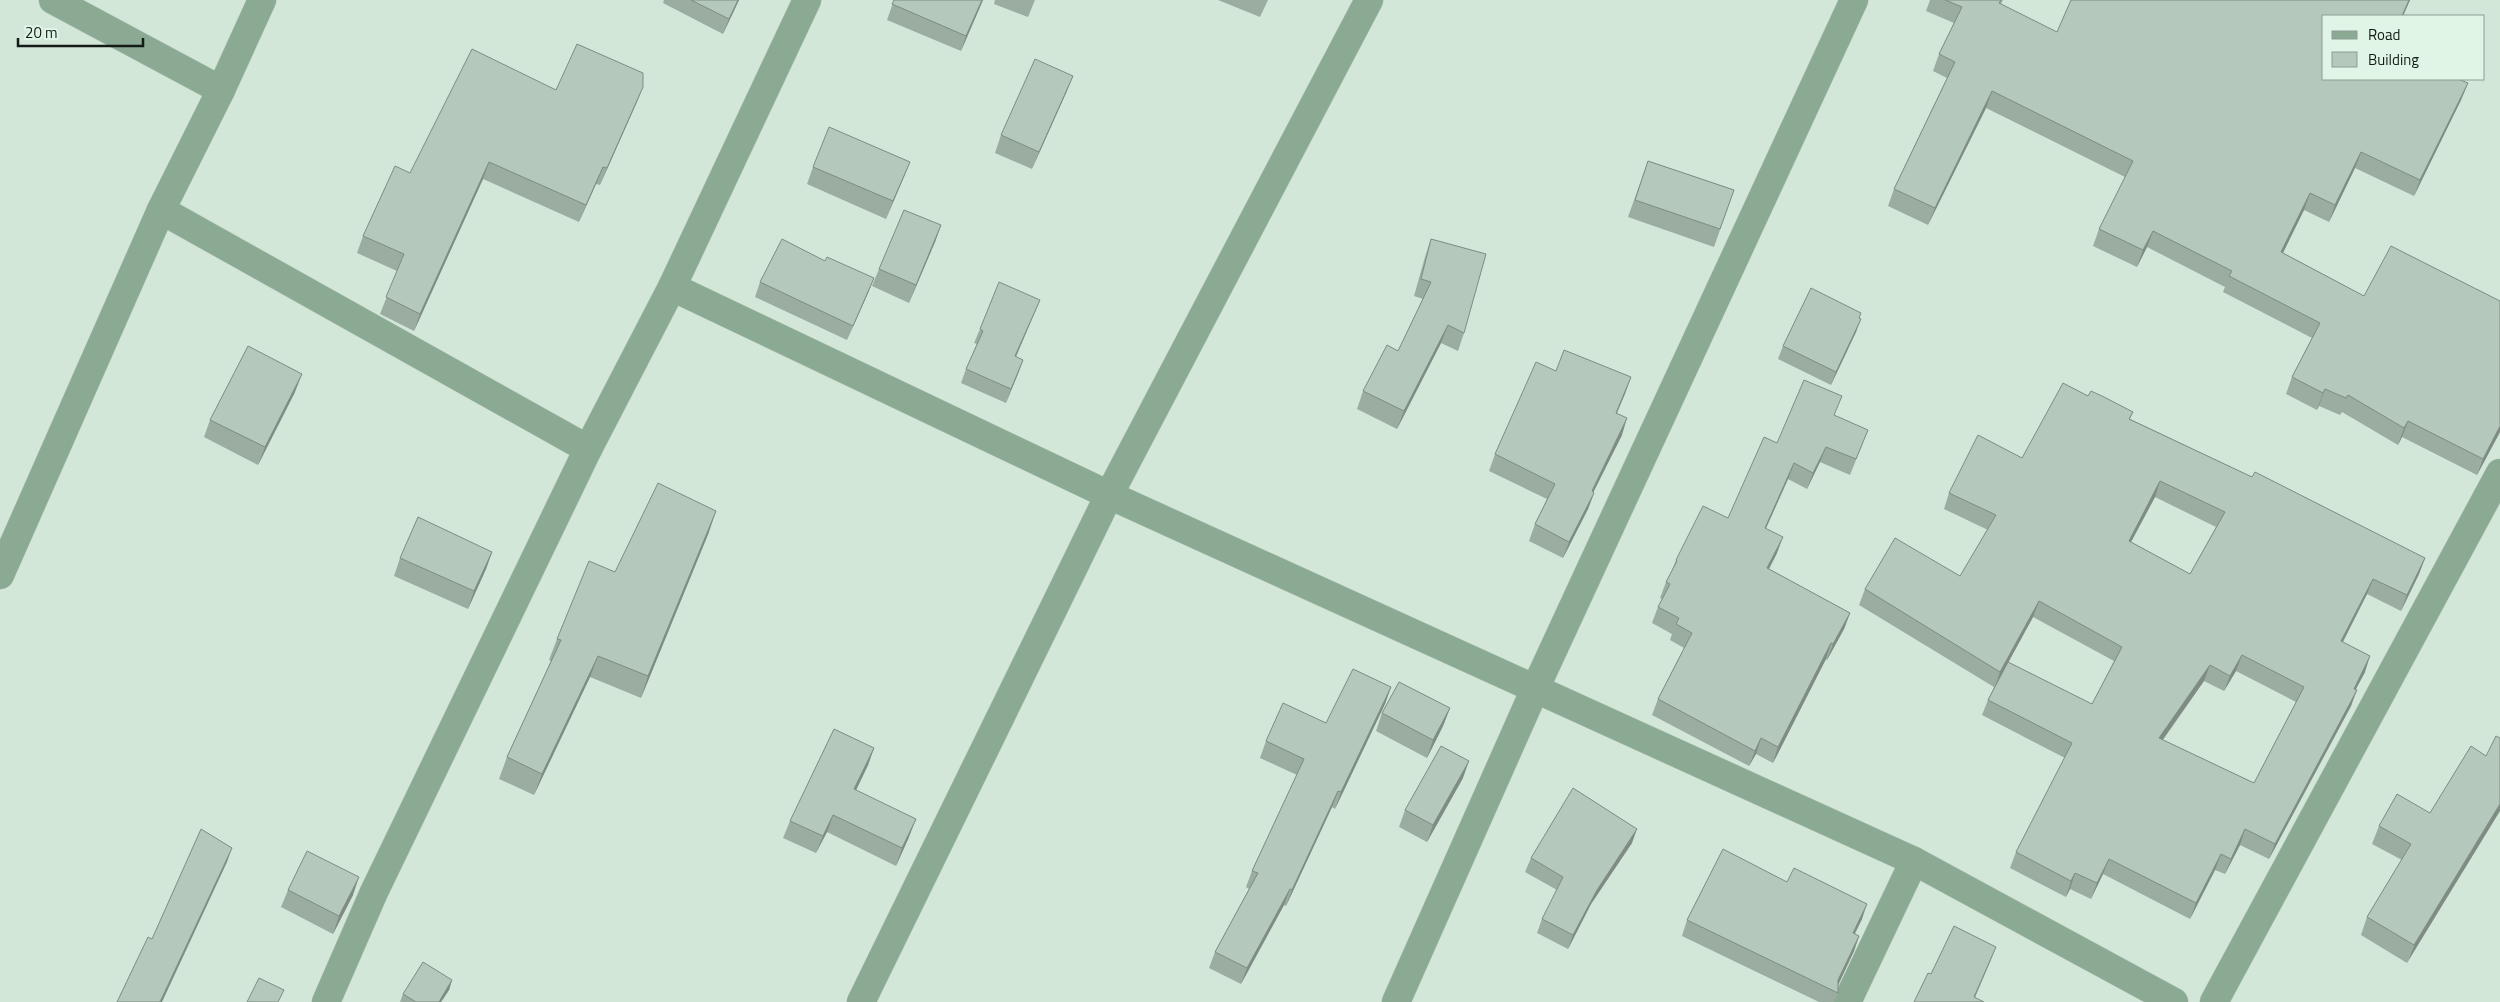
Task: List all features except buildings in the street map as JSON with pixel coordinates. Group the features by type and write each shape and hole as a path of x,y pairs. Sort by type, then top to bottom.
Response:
{"street":[{"path":"53,0 221,90"},
{"path":"0,574 161,210 221,90 262,0"},
{"path":"326,1002 374,892 588,449 672,287 807,0"},
{"path":"861,1002 1109,495 1369,0"},
{"path":"1396,1002 1535,689 1854,0"},
{"path":"161,210 588,449"},
{"path":"672,287 1109,495 1914,861 2174,1002"},
{"path":"2214,1002 2500,473"},
{"path":"1847,1002 1914,861"}]}
